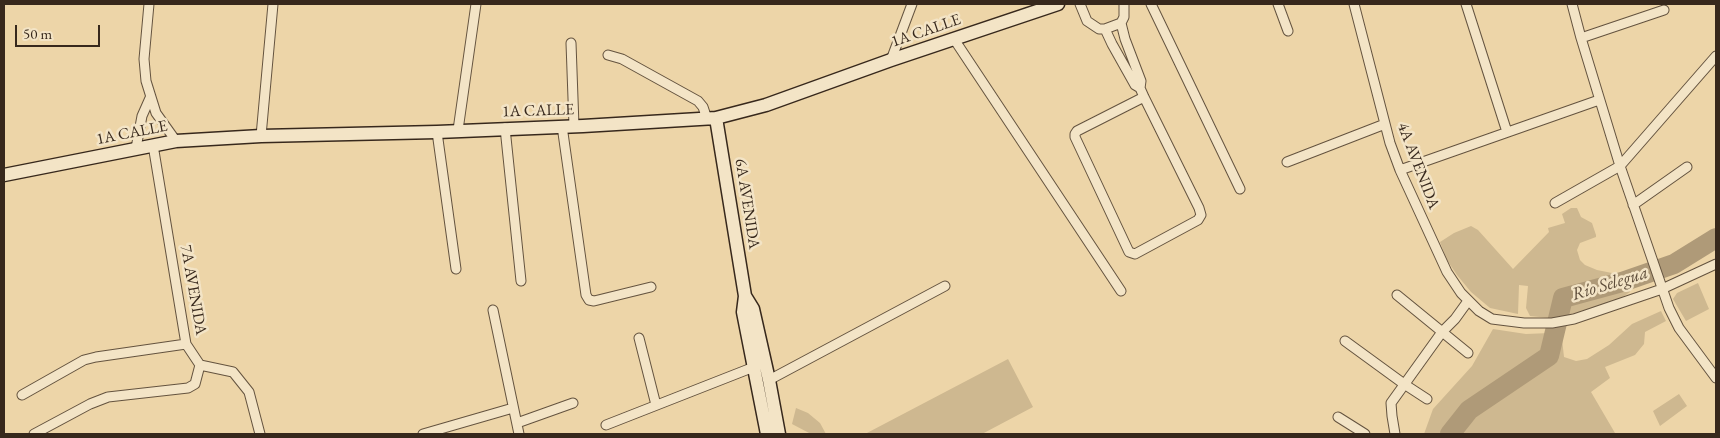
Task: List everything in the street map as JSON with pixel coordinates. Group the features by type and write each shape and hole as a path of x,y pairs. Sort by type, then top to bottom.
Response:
{"main road":[{"name":"1A CALLE","path":"4,175 176,141 261,136 437,132 712,119 766,105 890,60 1058,4"},
{"name":"6A AVENIDA","path":"712,119 745,296 753,309 767,434"},
{"name":"6A AVENIDA","path":"760,365 770,380 779,434"}],"street":[{"path":"149,4 144,59 146,81 156,113 176,141"},
{"path":"261,136 273,4"},
{"path":"458,130 476,4"},
{"path":"890,60 912,4"},
{"path":"1080,4 1087,21 1098,29 1105,29 1121,23"},
{"path":"1124,4 1124,17 1121,23 1141,81 1140,88 1201,215 1198,220 1134,254 1130,252 1075,134 1077,131 1144,97"},
{"path":"1151,4 1240,189"},
{"path":"1278,4 1288,31"},
{"name":"4A AVENIDA","path":"1354,4 1390,143 1400,170 1444,266 1454,284 1468,301 1492,319 1524,323 1552,323 1574,319 1662,289"},
{"path":"1466,4 1506,132"},
{"path":"1572,4 1620,166 1669,308 1679,328 1716,378"},
{"path":"1581,38 1664,10"},
{"path":"1105,29 1135,85 1140,88"},
{"path":"954,39 1121,291"},
{"path":"571,43 568,126 586,295 589,300 594,301 651,287"},
{"path":"608,55 622,59 698,101 712,119"},
{"path":"1555,203 1620,166 1716,56"},
{"path":"136,148 142,116 150,98"},
{"path":"1400,170 1599,100"},
{"path":"1287,162 1385,124"},
{"path":"505,128 521,280"},
{"path":"437,132 456,269"},
{"name":"7A AVENIDA","path":"153,145 186,344 200,365"},
{"path":"1634,205 1687,168"},
{"path":"1662,289 1716,264"},
{"path":"770,380 945,286"},
{"path":"1397,295 1468,353"},
{"path":"1395,434 1391,403 1442,332 1455,319 1468,301"},
{"path":"493,310 519,434"},
{"path":"639,338 656,405"},
{"path":"1346,341 1427,399"},
{"path":"22,395 84,360 186,344"},
{"path":"34,434 80,409 108,397 188,388 194,384 200,365 233,372 249,392 260,434"},
{"path":"606,425 760,365"},
{"path":"517,423 573,403"},
{"path":"423,434 513,408"},
{"path":"1338,417 1365,434"}],"shaded area":[{"path":"1571,208 1577,208 1581,217 1592,223 1596,235 1596,237 1580,243 1577,250 1580,260 1585,265 1597,270 1622,275 1630,288 1630,292 1620,299 1572,315 1549,318 1530,316 1526,308 1528,286 1519,285 1518,314 1490,308 1471,292 1457,275 1447,260 1440,242 1454,233 1471,226 1478,230 1513,269 1549,232 1548,228 1565,223 1562,214"},
{"path":"1698,283 1709,309 1686,321 1673,299 1677,293"},
{"path":"1661,311 1666,321 1645,332 1644,344 1635,355 1605,367 1610,378 1591,392 1614,434 1424,434 1433,409 1472,366 1493,329 1526,334 1550,333 1551,329 1558,330 1562,339 1564,357 1576,361 1587,359 1609,345 1632,324"},
{"path":"1008,359 1033,407 982,434 865,434"},
{"path":"1679,394 1687,406 1660,426 1653,411"},
{"path":"796,408 808,413 820,423 826,434 811,434 792,424"}],"waterway":[{"name":"Río Selegua","path":"1450,434 1469,410 1549,356 1563,298 1622,282 1674,264 1716,238"}]}
